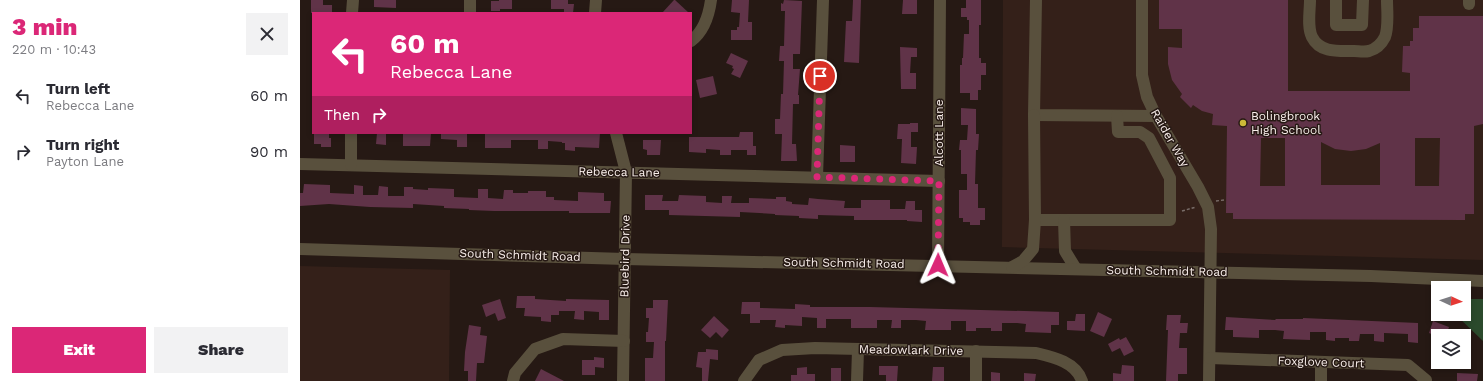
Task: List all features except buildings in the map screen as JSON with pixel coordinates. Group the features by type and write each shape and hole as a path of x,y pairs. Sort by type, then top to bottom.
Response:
{"street":[{"path":"352,0 352,12"},
{"path":"470,0 470,12"},
{"path":"595,12 596,0"},
{"path":"692,40 702,28 707,17 711,0"},
{"path":"817,177 823,0"},
{"name":"Alcott Lane","path":"938,265 940,0"},
{"path":"1012,267 1022,261 1033,249 1036,0"},
{"name":"Raider Way","path":"1142,0 1142,75 1147,97 1156,116 1198,186 1208,207 1211,229 1209,381"},
{"path":"1310,0 1310,28 1312,36 1317,43 1323,48 1331,51 1368,52 1380,44 1384,38 1386,31 1387,0"},
{"path":"1336,0 1336,25 1362,25 1363,0"},
{"path":"1034,115 1156,116"},
{"path":"1034,220 1170,220 1170,178 1149,138 1140,132 1118,132 1117,116"},
{"path":"351,165 352,134"},
{"name":"Bluebird Drive","path":"616,134 626,172 626,259 623,381"},
{"name":"Rebecca Lane","path":"300,164 939,181"},
{"path":"1064,220 1065,251 1076,269"},
{"name":"South Schmidt Road","path":"300,249 626,259 938,265 1483,280"},
{"path":"513,381 515,373 535,349 563,339 624,341"},
{"name":"Meadowlark Drive","path":"744,381 759,360 782,350 815,348 1036,353 1050,356 1068,364 1080,376 1082,381"},
{"path":"857,381 858,350"},
{"path":"976,351 976,381"},
{"name":"Foxglove Court","path":"1210,358 1408,365 1426,380"},
{"path":"1321,362 1321,381"}],"path":[{"path":"1215,201 1224,200"},
{"path":"1182,211 1198,206"}],"shaded area":[{"name":"Bolingbrook High School","path":"1003,0 1483,0 1483,260 1002,247"},
{"path":"300,266 450,270 449,381 300,381"}],"green space":[{"path":"1471,299 1483,299 1483,341 1462,321 1471,321"}],"place":[{"name":"Bolingbrook High School","path":"1243,123"}],"route":[{"path":"820,76 817,177 939,181 938,265"}]}
